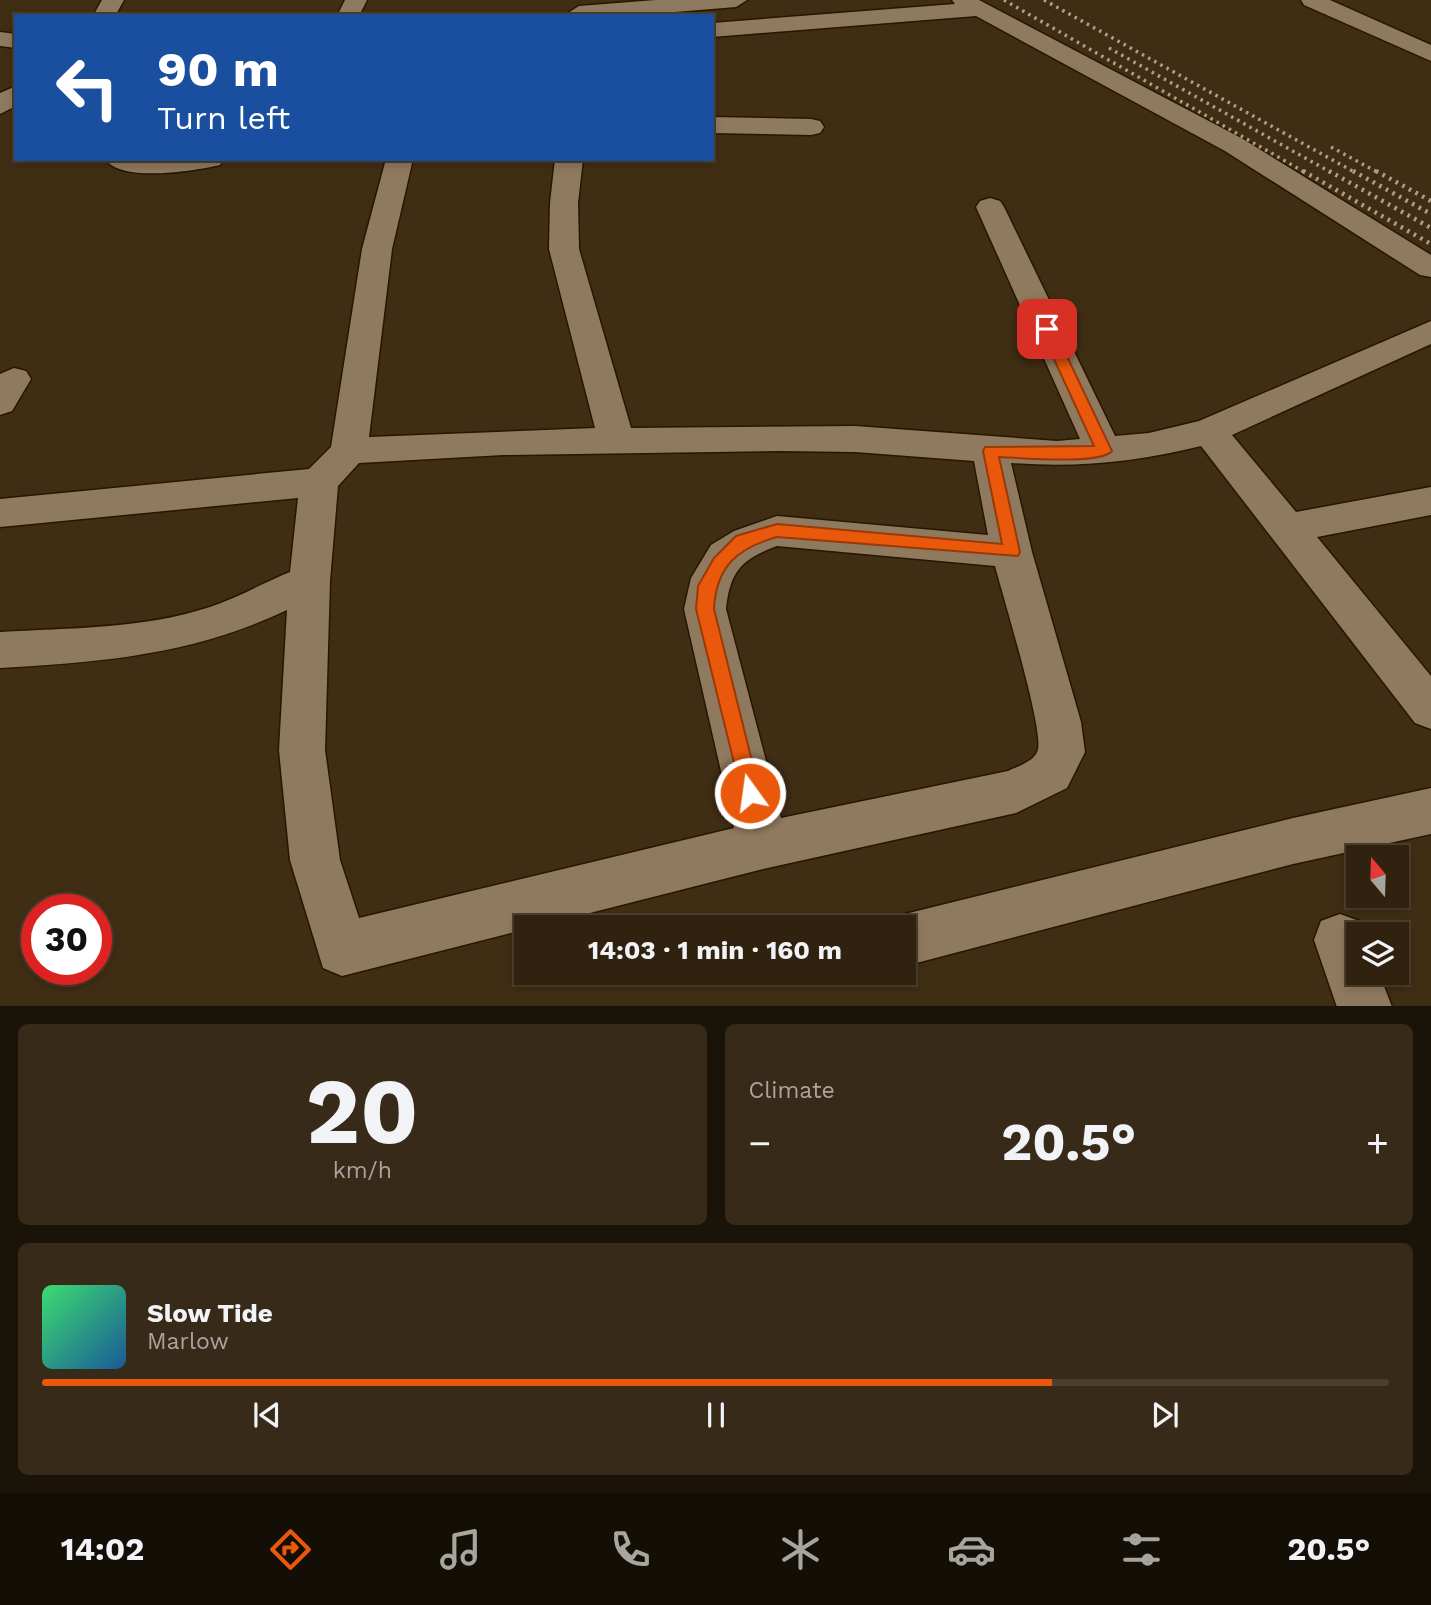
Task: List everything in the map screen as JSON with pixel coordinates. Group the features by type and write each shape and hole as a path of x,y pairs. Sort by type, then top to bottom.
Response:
{"street":[{"path":"579,9 736,0"},
{"path":"745,0 755,27"},
{"path":"1312,0 1431,54"},
{"path":"714,30 969,4 1234,145 1431,268"},
{"path":"0,106 14,95"},
{"path":"714,125 811,127"},
{"path":"120,161 141,164 183,161"},
{"path":"399,161 377,248 349,451 319,482 309,581 302,750 315,860 342,949 763,845 1016,791 1050,773 1062,752 1058,722 1012,552 990,451"},
{"path":"569,161 564,203 564,249 617,441"},
{"path":"990,207 1104,451"},
{"path":"349,451 502,442 855,439 990,451 1057,454 1104,451 1149,446 1209,431 1431,331"},
{"path":"1209,431 1431,709"},
{"path":"0,513 319,482"},
{"path":"1289,528 1431,501"},
{"path":"763,845 705,609 706,586 720,563 742,541 777,531 1012,552"},
{"path":"0,650 138,641 170,634 209,625 309,581"},
{"path":"916,937 1293,841 1431,811"},
{"path":"1340,940 1365,1006"}],"railway":[{"path":"1004,0 1306,173"},
{"path":"1044,0 1356,173"},
{"path":"1109,48 1332,173"},
{"path":"1331,147 1379,173"},
{"path":"1303,171 1431,244"},
{"path":"1329,171 1431,228"},
{"path":"1353,171 1431,214"},
{"path":"1376,171 1431,201"}],"route":[{"path":"750,793 705,609 706,586 720,563 742,541 777,531 1012,552 990,451 1057,454 1104,451 1047,329"}]}
